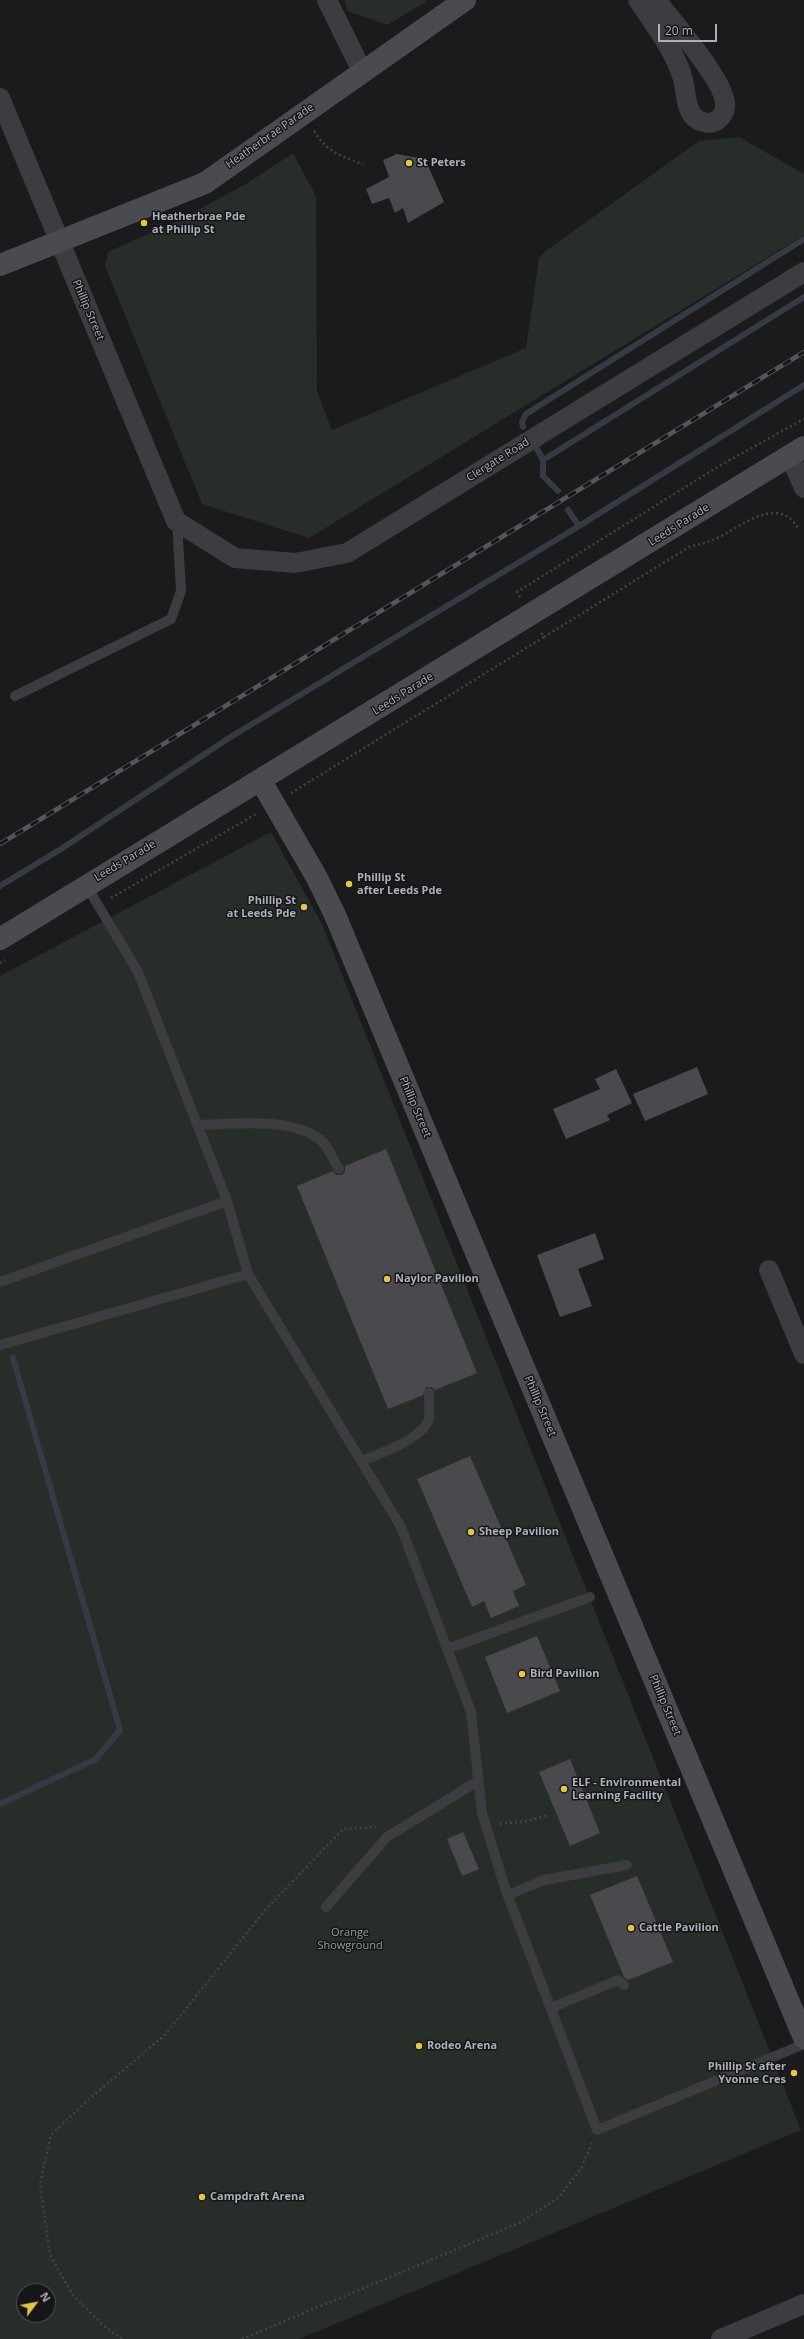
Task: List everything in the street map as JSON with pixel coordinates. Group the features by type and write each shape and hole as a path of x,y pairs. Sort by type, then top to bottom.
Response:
{"street":[{"path":"327,0 362,71"},
{"name":"Heatherbrae Parade","path":"0,265 59,240 206,183 362,71 465,0"},
{"path":"638,0 678,63 683,78 689,110 693,117 702,122 715,122 723,114 725,106 719,86 656,0"},
{"name":"Phillip Street","path":"0,98 176,521"},
{"name":"Clergate Road","path":"176,521 234,558 294,563 347,553 804,272"},
{"path":"797,452 804,488"},
{"name":"Leeds Parade","path":"0,939 86,885 261,781 797,452"},
{"name":"Phillip Street","path":"261,781 317,878 335,915 804,2038"},
{"path":"769,1270 804,1354"},
{"path":"721,2339 804,2304"}],"lane":[{"path":"15,696 171,619 181,591 176,521"},
{"path":"86,885 138,972 227,1201 248,1274 401,1526 471,1712 482,1812 508,1895 598,2130 804,2044"},
{"path":"198,1125 264,1124 297,1128 323,1142 339,1168"},
{"path":"0,1282 227,1201"},
{"path":"0,1345 248,1274"},
{"path":"362,1461 399,1445 416,1435 428,1419 429,1393"},
{"path":"447,1648 590,1597"},
{"path":"326,1908 386,1837 478,1781"},
{"path":"508,1895 544,1880 627,1865"},
{"path":"551,2008 618,1980 624,1985"}],"path":[{"path":"303,113 323,146 340,157 363,164"},
{"path":"530,615 517,592 719,466 804,419"},
{"path":"544,637 689,547 714,540 754,517 766,514 784,515 793,520 799,530"},
{"path":"486,1826 528,1821 548,1815"},
{"path":"122,2339 104,2326 72,2294 50,2255 40,2184 51,2135 89,2099 164,2036 267,1908 343,1829 405,1826"},
{"path":"242,2339 519,2223 558,2198 581,2169 598,2130"}],"green space":[{"path":"344,0 425,0 426,2 387,25 348,11"},
{"path":"739,137 804,174 804,235 309,538 202,504 105,266 108,252 177,221 246,184 293,153 316,196 317,391 332,430 526,348 539,258 547,250 699,141"},
{"name":"Orange Showground","path":"271,832 322,924 801,2130 299,2339 0,2339 0,976"}],"building":[{"path":"397,154 425,159 444,202 408,223 403,208 395,213 389,198 372,204 366,189 389,177 383,160"},
{"path":"697,1067 708,1094 645,1121 633,1094"},
{"path":"616,1069 632,1103 607,1115 610,1120 566,1139 553,1109 600,1089 595,1079"},
{"name":"Naylor Pavilion","path":"386,1149 477,1373 435,1390 432,1387 426,1387 423,1395 388,1409 297,1186 333,1171 336,1175 342,1175 345,1172 345,1166"},
{"path":"595,1233 604,1259 578,1269 592,1306 560,1317 537,1255"},
{"name":"Sheep Pavilion","path":"470,1456 526,1585 513,1591 519,1606 491,1618 484,1601 472,1607 417,1479"},
{"name":"Bird Pavilion","path":"537,1636 560,1691 507,1713 485,1657"},
{"name":"ELF - Environmental Learning Facility","path":"570,1759 600,1833 570,1846 539,1772"},
{"path":"463,1832 479,1869 462,1876 447,1839"},
{"name":"Cattle Pavilion","path":"637,1876 673,1962 628,1980 624,1977 590,1895"}],"waterway":[{"path":"523,427 522,422 526,414 804,239"},
{"path":"543,460 804,297"},
{"path":"579,526 804,385"},
{"path":"537,449 543,460 543,476 558,491"},
{"path":"0,886 61,849 229,738 579,526 568,510"},
{"path":"0,1804 96,1759 120,1730 13,1358"}],"railway":[{"path":"0,844 804,352"}],"place":[{"name":"St Peters","path":"409,163"},
{"name":"Heatherbrae Pde at Phillip St","path":"144,223"},
{"name":"Phillip St after Leeds Pde","path":"349,884"},
{"name":"Phillip St at Leeds Pde","path":"304,907"},
{"name":"Naylor Pavilion","path":"387,1279"},
{"name":"Sheep Pavilion","path":"471,1532"},
{"name":"Bird Pavilion","path":"522,1674"},
{"name":"ELF - Environmental Learning Facility","path":"564,1789"},
{"name":"Cattle Pavilion","path":"631,1928"},
{"name":"Rodeo Arena","path":"419,2046"},
{"name":"Phillip St after Yvonne Cres","path":"794,2073"},
{"name":"Campdraft Arena","path":"202,2197"}]}
